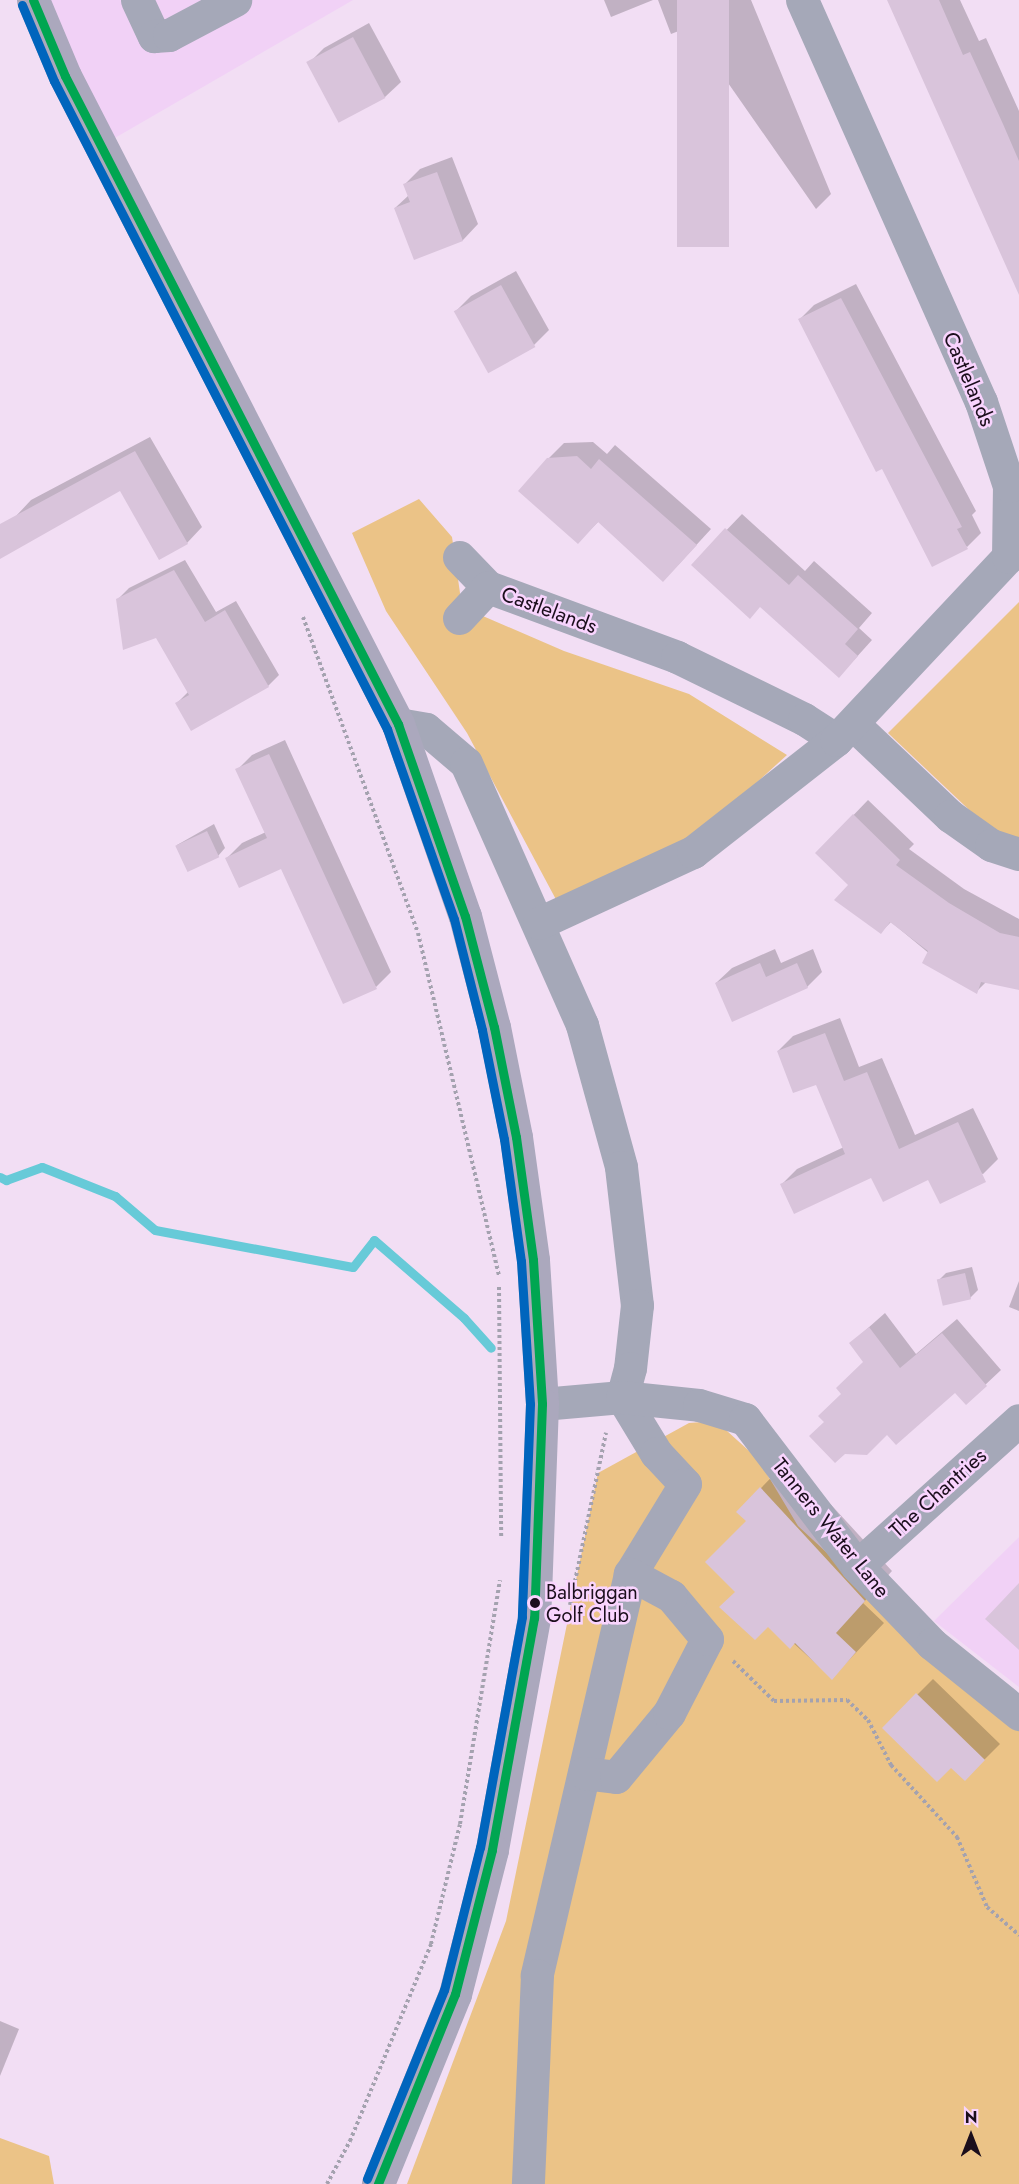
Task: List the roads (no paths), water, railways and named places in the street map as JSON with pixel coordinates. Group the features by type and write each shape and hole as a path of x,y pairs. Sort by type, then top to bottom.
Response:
{"main road":[{"path":"33,0 65,76 398,724 465,915 494,1027 516,1137 533,1260 542,1404 534,1618 494,1839 455,1994 378,2184"}],"street":[{"path":"137,0 154,36 169,35 235,0"},
{"name":"Castlelands","path":"539,923 693,852 844,732 1008,557 1010,486 981,402 802,0"},
{"name":"Castlelands","path":"459,557 488,587 677,657 804,719 844,732 950,816 991,845 1019,854"},
{"name":"Castlelands","path":"459,618 488,587"},
{"path":"398,724 426,729 466,764 513,875 539,923 582,1025 621,1167 637,1305 630,1368 621,1397 656,1453 686,1484 630,1574 537,1975 528,2184"},
{"name":"Tanners Water Lane","path":"542,1404 621,1397 699,1405 745,1419 857,1566 932,1644 1019,1714"},
{"name":"The Chantries","path":"857,1566 1019,1420"},
{"path":"584,1773 616,1777 669,1713 707,1639 671,1596 630,1574"}],"waterway":[{"path":"0,1177 6,1180 42,1167 115,1196 155,1230 353,1267 374,1240 464,1318 491,1348"}],"place":[{"name":"Balbriggan Golf Club","path":"535,1603"}]}
